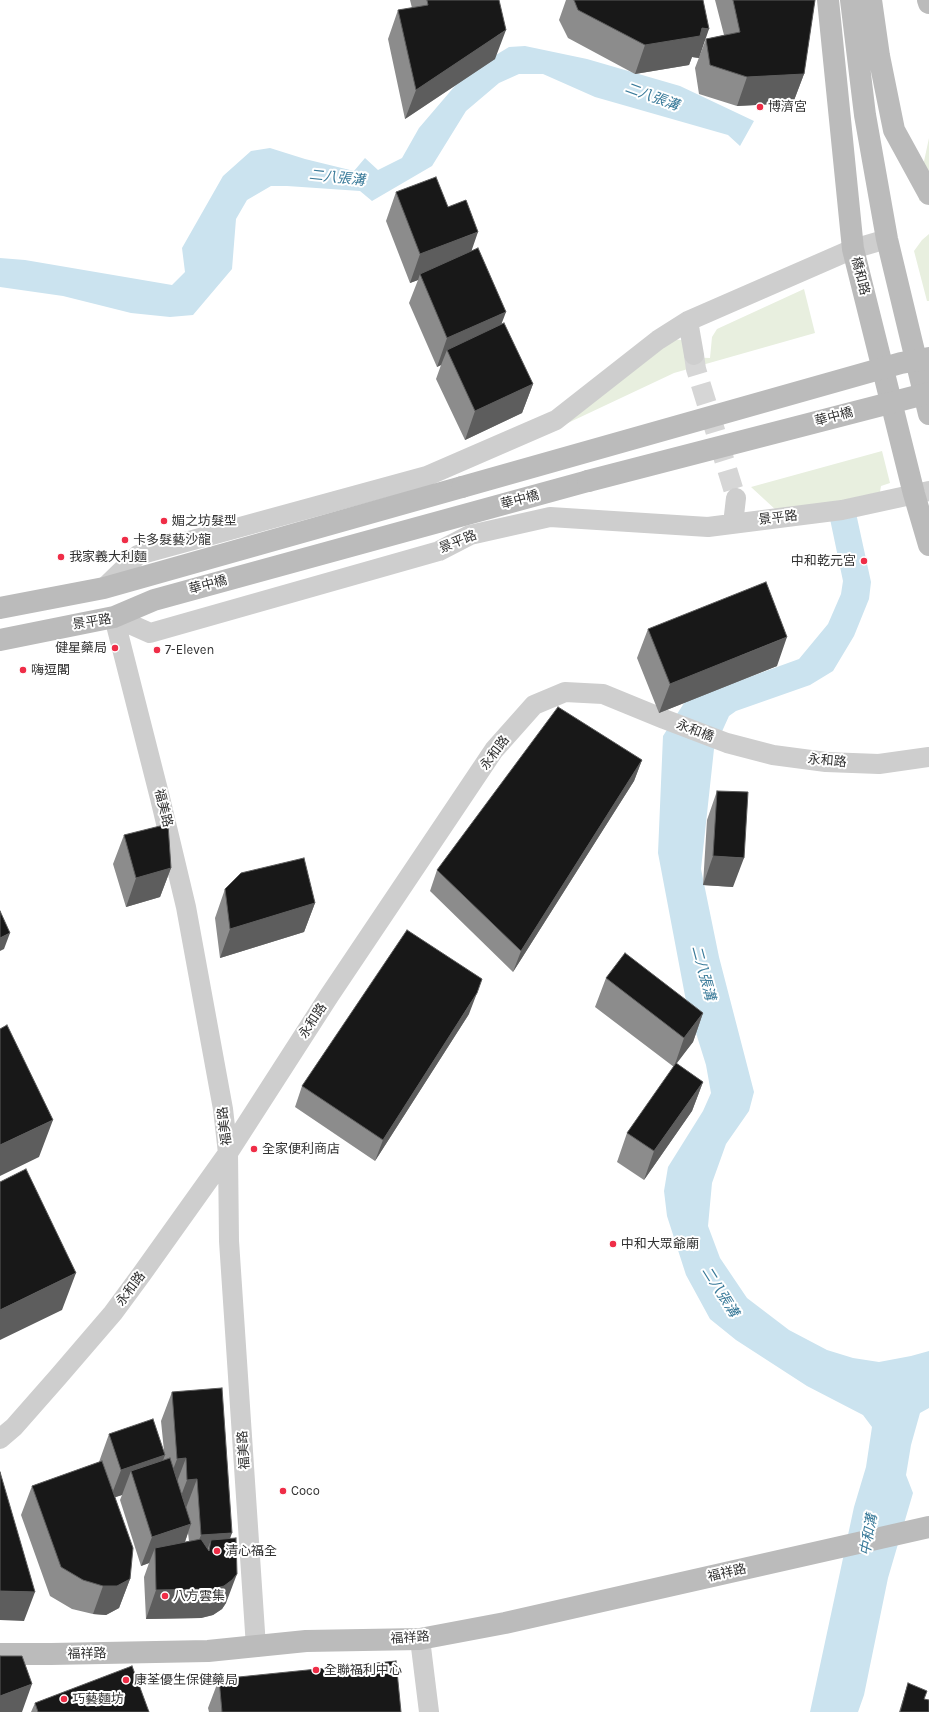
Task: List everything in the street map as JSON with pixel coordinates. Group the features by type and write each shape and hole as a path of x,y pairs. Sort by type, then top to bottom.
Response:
{"main road":[{"name":"橋和路","path":"828,0 853,249 921,492 929,545"},
{"path":"852,0 865,115 887,239 929,414"},
{"path":"871,0 879,56 894,130 929,194"},
{"name":"華中橋","path":"104,588 901,363 929,358"},
{"name":"華中橋","path":"114,616 154,600 588,481 929,392"},
{"path":"0,608 104,588"},
{"name":"景平路","path":"0,640 114,616"},
{"name":"福祥路","path":"0,1654 208,1651 306,1641 420,1639 505,1623 929,1527"}],"street":[{"path":"104,588 138,555 427,476 556,420 658,340 688,321 853,249 887,239"},
{"path":"688,321 694,355"},
{"name":"景平路","path":"114,616 150,633 439,551 470,535 550,517 708,527 842,510 921,492"},
{"path":"733,524 736,498"},
{"name":"福美路","path":"114,616 186,907 223,1108 228,1153 229,1241 256,1647"},
{"name":"永和路","path":"0,1439 14,1427 58,1377 113,1313 141,1275 228,1153 329,996 494,750 534,705 565,692 603,694 664,719"},
{"name":"永和橋","path":"664,719 727,743"},
{"name":"永和路","path":"727,743 773,755 826,762 879,764 929,757"},
{"path":"420,1639 429,1712"}],"green space":[{"path":"929,138 929,193 919,201 923,166"},
{"path":"929,234 929,301 927,301 914,251 922,240"},
{"path":"804,289 815,333 674,373 553,430 673,339 688,341 685,357 710,358 712,337 717,329"},
{"path":"882,451 890,483 881,486 880,492 831,503 777,511 751,487"}],"water":[{"name":"二八張溝","path":"525,46 587,59 680,86 754,121 740,146 728,135 595,97 543,74 519,74 499,83 466,111 432,166 372,201 360,191 287,186 271,186 247,200 236,219 232,269 193,315 170,317 131,313 63,296 0,287 0,258 25,260 172,285 185,272 182,248 223,176 251,151 270,148 305,159 354,171 365,158 378,170 402,158 419,128 466,73 509,47"},
{"path":"856,513 871,582 869,599 854,636 833,671 810,685 736,711 729,716 714,749 701,869 719,957 754,1092 749,1111 726,1144 712,1183 708,1226 720,1258 747,1298 789,1330 827,1350 853,1358 879,1362 929,1351 929,1408 920,1413 911,1445 906,1475 913,1493 888,1578 864,1695 858,1712 810,1712 854,1507 866,1467 872,1427 863,1415 807,1386 736,1340 710,1319 686,1275 667,1216 664,1191 668,1167 703,1111 711,1093 706,1065 686,1001 658,853 663,736 686,700 799,659 828,624 841,594 843,581 830,519"}],"building":[{"path":"427,0 499,0 506,30 416,90 398,10 428,5"},
{"path":"574,0 703,0 709,29 702,28 700,36 645,45 578,10"},
{"path":"733,0 815,0 804,74 747,77 710,65 706,39 740,32"},
{"path":"436,177 448,207 466,200 478,232 420,254 396,192"},
{"path":"478,248 506,312 447,338 420,274"},
{"path":"504,323 533,384 475,411 447,350"},
{"path":"766,582 787,637 670,684 648,629"},
{"path":"558,707 642,760 521,951 437,870"},
{"path":"717,791 748,792 744,858 713,856"},
{"path":"168,824 171,868 136,878 124,835"},
{"path":"304,858 315,903 230,929 225,889 241,873"},
{"path":"0,911 10,933 0,938"},
{"path":"407,930 482,979 477,993 383,1140 302,1086"},
{"path":"625,953 703,1013 684,1038 606,978"},
{"path":"7,1025 53,1120 0,1145 0,1029"},
{"path":"676,1063 703,1082 654,1151 627,1133"},
{"path":"26,1169 76,1273 0,1310 0,1182"},
{"path":"222,1388 232,1533 201,1535 197,1479 187,1480 186,1458 177,1459 172,1392"},
{"path":"153,1419 165,1455 121,1470 109,1434"},
{"path":"170,1458 191,1524 152,1537 131,1471"},
{"path":"102,1461 133,1548 130,1579 117,1586 103,1586 83,1580 61,1567 32,1486"},
{"path":"0,1472 35,1592 0,1591"},
{"path":"236,1538 237,1574 224,1586 212,1589 156,1590 155,1548 201,1539 209,1551 211,1540"},
{"path":"0,1656 22,1656 32,1684 0,1696"},
{"path":"396,1661 401,1712 222,1712 219,1679"},
{"path":"132,1666 149,1712 38,1712 35,1703"},
{"path":"908,1683 927,1691 924,1699 929,1700 929,1712 900,1712"}],"tunnel":[{"path":"694,355 696,369 736,498"}],"place":[{"name":"博濟宮","path":"760,107"},
{"name":"媚之坊髮型","path":"164,521"},
{"name":"卡多髮藝沙龍","path":"125,540"},
{"name":"我家義大利麵","path":"61,557"},
{"name":"中和乾元宮","path":"864,561"},
{"name":"健星藥局","path":"115,648"},
{"name":"7-Eleven","path":"157,650"},
{"name":"嗨逗閣","path":"23,670"},
{"name":"全家便利商店","path":"254,1149"},
{"name":"中和大眾爺廟","path":"613,1244"},
{"name":"Coco","path":"283,1491"},
{"name":"清心福全","path":"217,1551"},
{"name":"八方雲集","path":"165,1596"},
{"name":"全聯福利中心","path":"316,1670"},
{"name":"康荃優生保健藥局","path":"126,1680"},
{"name":"巧藝麵坊","path":"64,1699"}],"water label":[{"name":"中和溝","path":"869,1535"}]}
